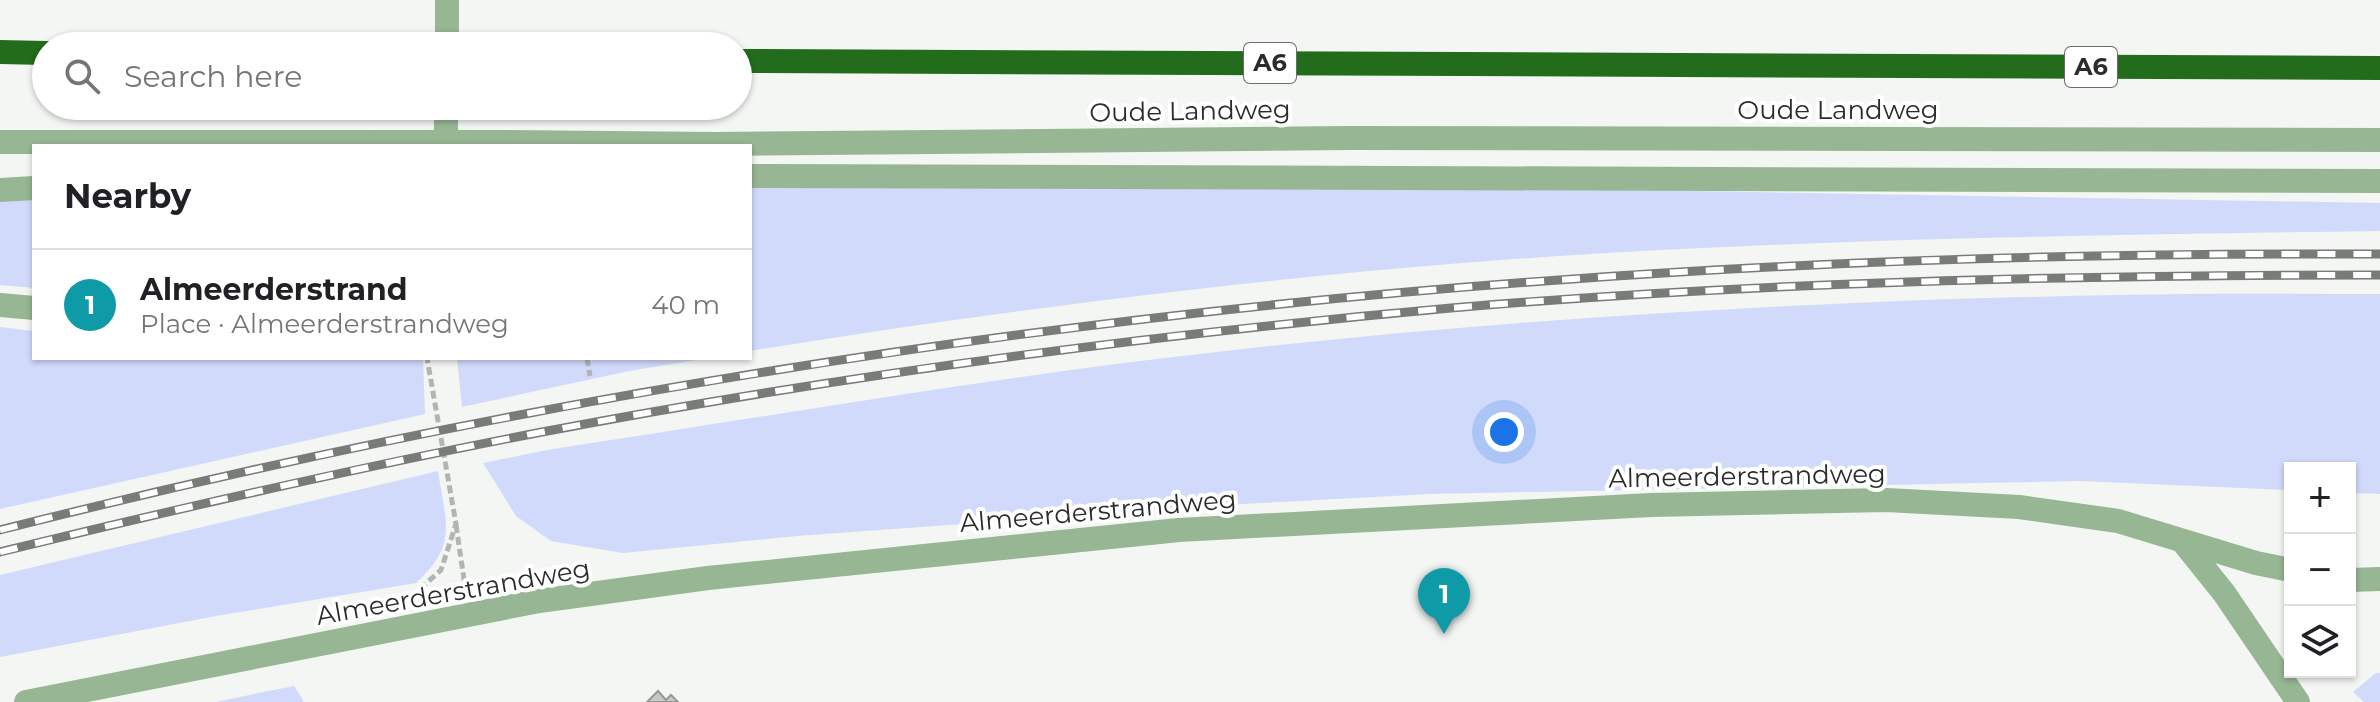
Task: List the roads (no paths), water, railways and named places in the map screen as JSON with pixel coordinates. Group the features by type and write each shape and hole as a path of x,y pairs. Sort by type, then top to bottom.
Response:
{"highway":[{"path":"0,52 32,53"},
{"name":"A6","path":"752,61 2380,68"}],"street":[{"path":"447,0 447,32"},
{"path":"446,120 446,144"},
{"name":"Oude Landweg","path":"0,142 715,144 1350,138 2380,140"},
{"path":"752,176 2380,181"},
{"path":"0,190 32,188"},
{"path":"0,305 32,308"},
{"name":"Almeerderstrandweg","path":"26,702 539,601 708,578 1179,530 1651,505 1886,500 2019,507 2118,521 2284,568"},
{"path":"2183,542 2224,593 2298,702"},
{"path":"2356,580 2380,579"}],"railway":[{"path":"0,530 207,480 624,396 834,361 1044,331 1468,287 1680,272 2030,257 2380,254"},
{"path":"0,552 338,474 542,432 768,392 1109,344 1451,308 1683,292 2148,276 2380,275"}],"place":[{"name":"Almeerderstrand","path":"1444,634"}]}
